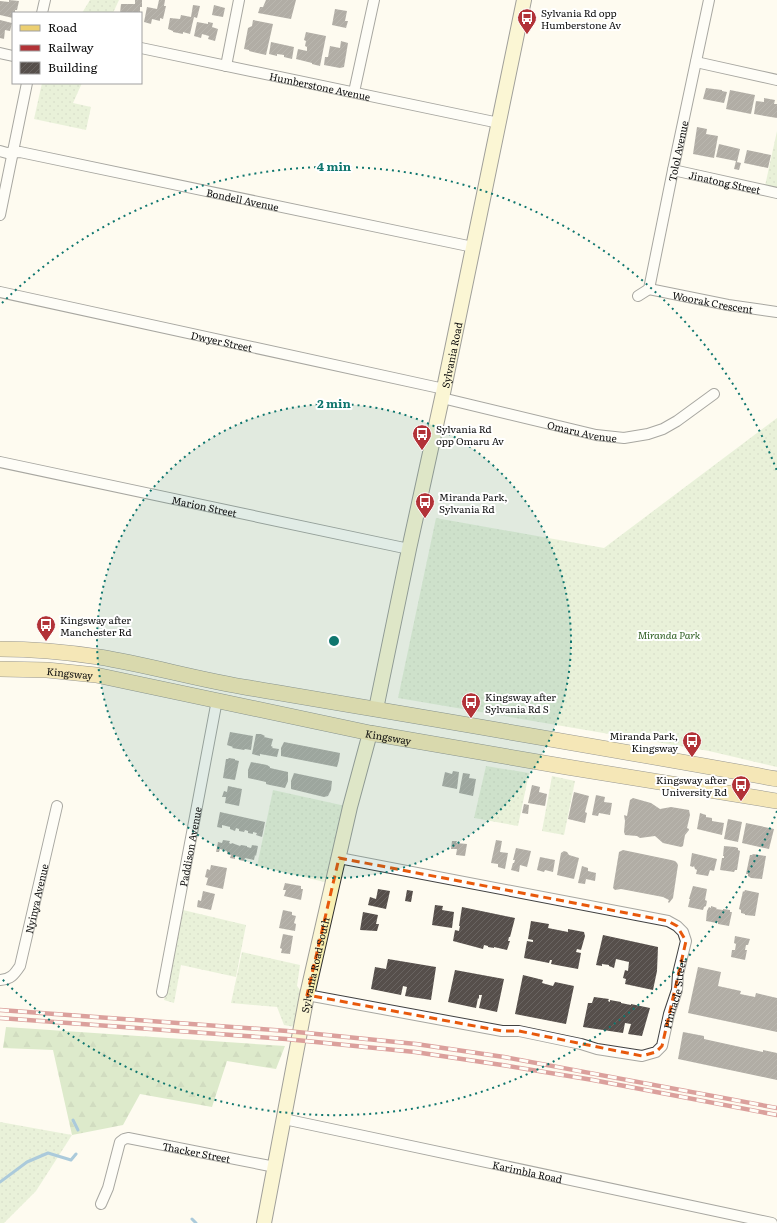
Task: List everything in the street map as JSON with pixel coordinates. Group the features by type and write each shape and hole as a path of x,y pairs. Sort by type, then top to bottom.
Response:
{"main road":[{"name":"Kingsway","path":"0,649 58,651 100,657 228,684 777,779"},
{"name":"Kingsway","path":"0,670 47,670 96,675 370,733 566,768 777,801"},
{"name":"Sylvania Road South","path":"370,733 376,709"}],"street":[{"path":"42,12 45,0"},
{"path":"226,66 239,0"},
{"path":"354,92 374,0"},
{"name":"Sylvania Road","path":"376,709 443,394 524,0"},
{"name":"Tolol Avenue","path":"649,289 709,0"},
{"name":"Humberstone Avenue","path":"142,48 499,123"},
{"path":"0,53 12,56"},
{"path":"696,62 777,80"},
{"path":"0,215 27,84"},
{"name":"Bondell Avenue","path":"0,152 20,152 473,247"},
{"name":"Jinatong Street","path":"673,170 777,193"},
{"path":"638,296 649,289"},
{"name":"Woorak Crescent","path":"649,289 728,305 777,312"},
{"name":"Dwyer Street","path":"0,292 443,394"},
{"name":"Omaru Avenue","path":"443,394 596,435 624,438 648,434 663,429 677,421 714,394"},
{"name":"Marion Street","path":"0,462 409,549"},
{"name":"Paddison Avenue","path":"162,992 217,700"},
{"name":"Sylvania Road South","path":"264,1223 307,995 350,807 370,733"},
{"name":"Nyinya Avenue","path":"0,980 5,980 14,976 20,966 57,806"},
{"name":"Pinnacle Street","path":"307,995 502,1031 519,1031 581,1044 597,1049 642,1056 656,1052 662,1046 669,1014 677,990 678,974 686,941 683,932 677,926 668,921 339,858"},
{"name":"Karimbla Road","path":"284,1120 772,1223"},
{"name":"Thacker Street","path":"101,1204 108,1188 120,1142 124,1138 133,1138 274,1167"}],"highlighted area":[{"path":"339,858 668,921 677,926 686,941 662,1046 656,1052 642,1056 519,1031 502,1031 307,995"}],"green space":[{"path":"90,0 119,0 113,12 83,12"},
{"path":"42,84 82,84 73,103 91,107 86,130 34,119"},
{"path":"777,131 777,188 765,186"},
{"name":"Miranda Park","path":"777,418 777,767 709,751 398,698 436,518 604,548"},
{"path":"486,766 529,773 518,826 474,818"},
{"path":"552,776 575,781 564,835 542,831"},
{"path":"273,790 350,807 333,884 257,866"},
{"path":"183,910 246,925 236,977 181,965 174,1003 164,1000"},
{"path":"242,952 300,965 297,986 305,996 300,1028 284,1025 277,1007 231,1003"},
{"path":"6,1027 285,1046 276,1069 227,1061 212,1107 140,1094 123,1125 72,1135 53,1050 3,1048"},
{"path":"0,1122 72,1135 36,1191 4,1223 0,1223"}],"building":[{"path":"9,0 19,1 17,10 12,12 12,18 0,15 0,1 9,2"},
{"path":"135,0 142,0 140,12 120,12 121,4 135,4"},
{"path":"159,0 165,0 164,6 166,6 163,19 160,18 160,21 152,19 151,24 144,22 147,7 157,9"},
{"path":"266,0 296,0 291,19 258,13 260,7 263,7"},
{"path":"193,5 200,6 197,18 194,17 190,34 173,32 168,29 170,18 180,19 181,15 191,17"},
{"path":"214,5 225,8 223,17 212,15"},
{"path":"335,9 347,11 345,21 348,21 346,28 332,25"},
{"path":"0,20 12,23 10,31 5,30 4,39 0,38"},
{"path":"253,20 273,24 266,55 244,49 248,28 252,26"},
{"path":"197,22 208,24 208,22 213,23 212,27 218,29 215,41 208,39 209,36 202,34 201,38 194,36"},
{"path":"306,32 326,36 320,66 296,59 298,49 307,51 307,47 305,46 306,41 304,40"},
{"path":"341,41 348,43 344,67 340,68 324,65 325,57 328,57 330,46 340,48"},
{"path":"271,42 294,47 292,59 284,57 284,55 277,54 277,56 269,54"},
{"path":"706,88 727,92 724,103 703,99"},
{"path":"730,90 755,95 751,114 726,109"},
{"path":"764,98 775,100 774,104 777,104 777,118 754,114 756,101 764,102"},
{"path":"697,127 707,129 706,134 718,136 714,158 693,154"},
{"path":"719,144 740,149 737,162 741,163 739,170 734,169 736,161 716,157"},
{"path":"747,150 771,155 768,168 744,163"},
{"path":"230,732 253,736 251,750 232,748 233,747 227,745"},
{"path":"256,734 261,734 265,736 264,737 273,739 271,746 273,747 272,748 279,749 277,757 252,754"},
{"path":"284,742 340,753 337,767 281,756 281,748"},
{"path":"229,758 239,761 235,780 223,778 226,759"},
{"path":"251,762 267,765 270,768 288,772 288,781 285,788 248,778 248,770"},
{"path":"453,771 459,772 457,789 442,786 445,772 452,774"},
{"path":"294,773 332,781 331,790 328,796 324,797 291,789 291,781"},
{"path":"463,773 470,774 469,778 476,779 473,796 459,793"},
{"path":"532,785 540,787 539,792 547,794 545,806 528,803"},
{"path":"228,786 242,789 239,806 225,803 226,797 222,797 224,791 227,792"},
{"path":"574,792 589,796 585,812 587,813 585,823 568,819"},
{"path":"596,795 605,797 604,802 612,803 610,815 599,813 598,816 592,815"},
{"path":"633,798 651,803 660,809 671,807 689,810 690,815 687,828 689,830 685,835 683,846 681,847 663,843 655,836 640,838 637,836 625,835 624,815 627,816 630,800"},
{"path":"524,804 529,805 528,814 522,813"},
{"path":"220,812 265,822 262,837 256,835 257,833 248,833 248,831 245,830 244,832 239,831 239,829 236,828 235,831 230,829 230,827 222,825 222,828 217,827"},
{"path":"700,813 706,815 706,817 712,818 712,821 724,823 722,835 697,829"},
{"path":"728,819 742,822 738,842 724,839"},
{"path":"746,823 774,829 769,849 742,843"},
{"path":"223,840 230,841 229,843 231,844 251,848 252,845 258,846 254,860 245,858 244,861 239,860 240,857 235,856 235,859 230,858 231,855 227,854 227,851 220,849 219,852 216,852 218,842 222,843"},
{"path":"496,840 502,841 500,852 508,853 505,869 498,867 498,864 491,863"},
{"path":"452,841 467,844 465,856 456,855 457,849 451,849"},
{"path":"724,846 735,847 740,851 737,870 734,872 720,870 722,858 724,858"},
{"path":"516,848 531,851 527,867 520,865 519,872 511,870 515,860 513,860"},
{"path":"623,850 671,860 677,863 678,865 673,898 669,903 669,900 663,897 621,889 615,890 613,888 619,852"},
{"path":"564,851 569,855 579,858 574,879 557,875 561,853"},
{"path":"692,853 717,859 714,871 710,870 708,876 696,874 697,870 694,866 690,866"},
{"path":"750,855 766,856 762,879 751,878 748,874 746,874"},
{"path":"540,857 555,860 553,872 537,870"},
{"path":"211,865 227,868 223,889 206,885 208,878 205,877 207,869 210,870"},
{"path":"582,866 588,868 588,871 596,873 595,881 586,879 585,884 578,883"},
{"path":"285,883 301,886 301,889 303,889 301,900 284,896 286,890 283,890"},
{"path":"693,886 707,889 705,900 707,901 703,910 688,907"},
{"path":"378,889 390,891 386,909 368,905 370,897 376,899"},
{"path":"407,890 413,891 411,902 405,901"},
{"path":"745,890 759,893 755,916 745,915 741,913 741,910 739,909 743,891 744,892"},
{"path":"203,891 215,894 211,910 197,907 198,900 201,901"},
{"path":"435,905 443,906 442,910 454,912 452,928 432,925"},
{"path":"711,906 717,908 716,909 730,910 730,912 732,912 729,926 718,924 718,922 706,921 707,911 709,907 711,908"},
{"path":"462,907 515,918 508,941 510,941 507,950 484,945 483,949 453,941 455,930 459,931"},
{"path":"283,910 292,912 292,915 296,916 294,923 296,924 295,931 279,928"},
{"path":"363,912 378,915 376,924 379,924 377,931 360,930"},
{"path":"531,921 549,924 548,928 568,932 568,929 584,932 585,936 581,950 577,949 576,952 581,953 578,969 551,964 552,960 550,960 549,963 524,958 527,941 533,942 533,940 528,939"},
{"path":"283,934 293,936 290,954 281,953 282,949 280,948"},
{"path":"603,935 658,947 657,971 653,990 625,984 626,979 623,978 625,970 628,971 629,962 616,959 614,968 609,965 596,965"},
{"path":"735,936 750,939 748,945 746,945 745,950 747,950 745,960 731,957 732,950 735,950"},
{"path":"388,959 436,967 431,1000 405,996 407,987 403,986 401,995 371,989 375,967 386,969"},
{"path":"698,967 721,972 718,986 741,991 740,994 755,997 756,993 777,998 777,1032 688,1013"},
{"path":"455,970 504,979 497,1012 479,1008 482,995 479,995 476,1008 448,1002"},
{"path":"523,975 543,980 542,983 553,986 555,982 574,986 566,1024 515,1014"},
{"path":"594,997 609,999 608,1001 610,1002 610,1000 650,1008 642,1036 628,1034 631,1024 625,1023 623,1033 583,1027 588,1003 592,1003"},
{"path":"683,1032 704,1036 704,1039 763,1052 763,1050 777,1053 777,1080 678,1059"}],"waterway":[{"path":"73,1120 78,1130"},
{"path":"0,1182 27,1162 48,1153 71,1160 76,1154"},
{"path":"192,1219 196,1223"}],"railway":[{"path":"0,1010 287,1031 416,1044 504,1057 777,1108"},
{"path":"0,1018 286,1039 415,1052 593,1080 777,1115"}],"place":[{"name":"Sylvania Rd opp Humberstone Av","path":"527,35"},
{"name":"Sylvania Rd opp Omaru Av","path":"422,451"},
{"name":"Miranda Park, Sylvania Rd","path":"425,519"},
{"name":"Kingsway after Manchester Rd","path":"46,642"},
{"name":"Kingsway after Sylvania Rd S","path":"471,719"},
{"name":"Miranda Park, Kingsway","path":"692,758"},
{"name":"Kingsway after University Rd","path":"741,802"}]}
